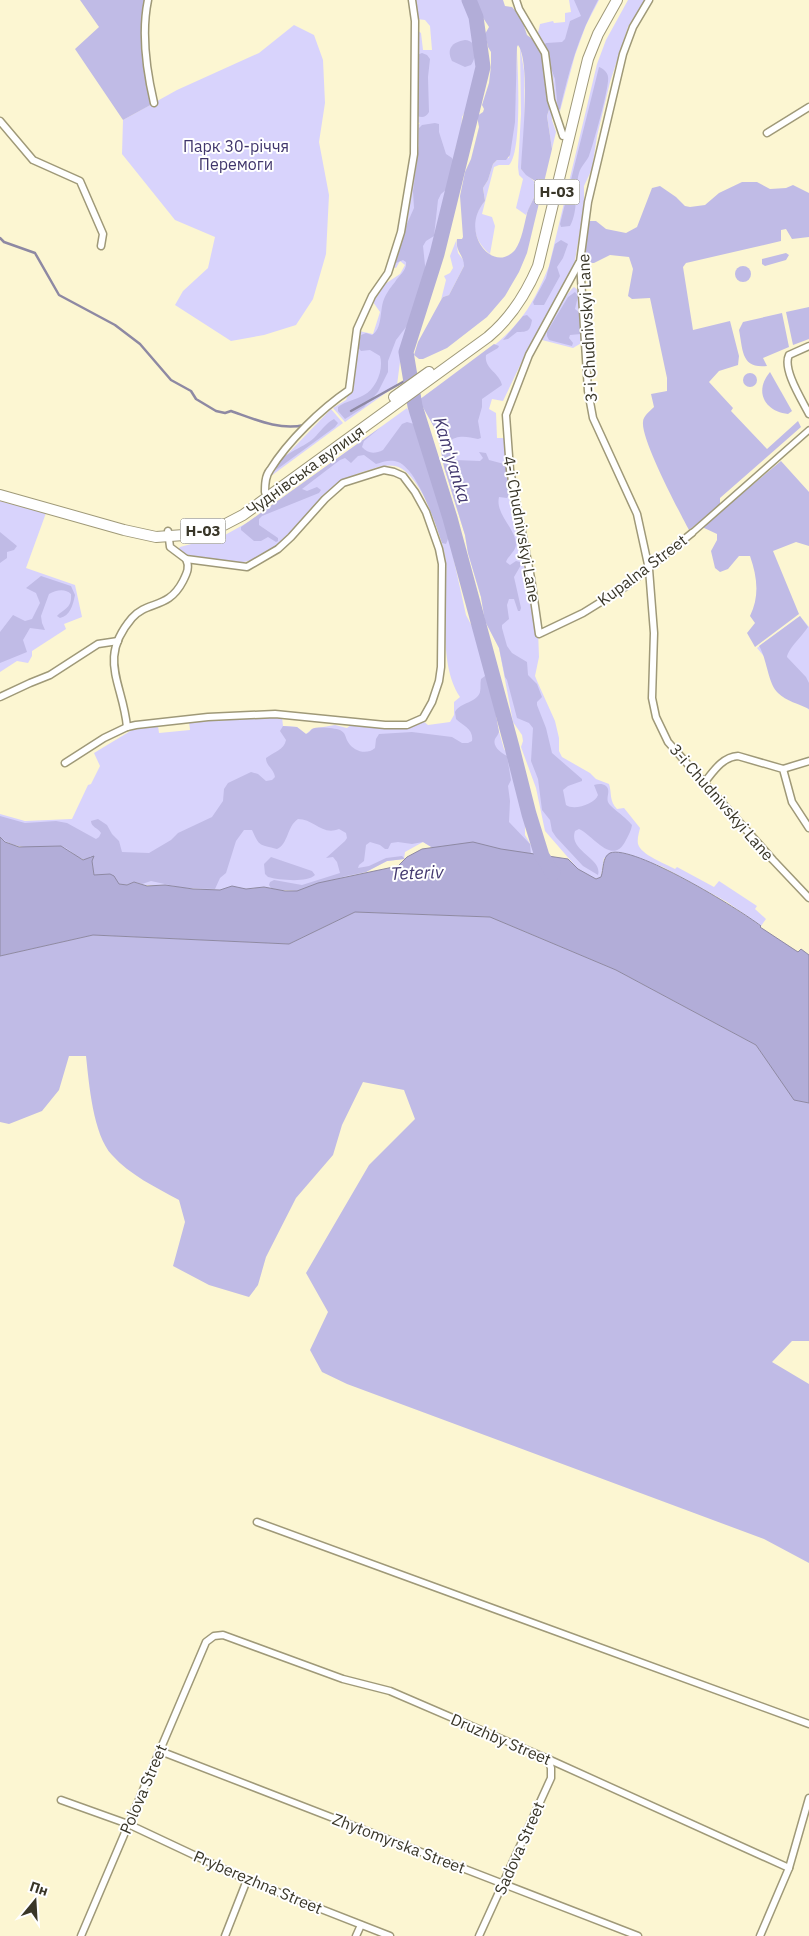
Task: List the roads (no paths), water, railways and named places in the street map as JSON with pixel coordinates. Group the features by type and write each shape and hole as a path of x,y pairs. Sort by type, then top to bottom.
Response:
{"main road":[{"name":"Н-03","path":"455,358 490,327 508,307 524,284 539,242 582,58 592,31 609,0"},
{"name":"Н-03","path":"376,415 500,326 515,309 531,283 543,251 588,59 598,34 616,0"},
{"name":"Чуднівська вулиця","path":"0,489 168,534 221,520 235,513 376,415"},
{"name":"Чуднівська вулиця","path":"0,495 140,534 184,535 220,527 243,515 376,415"}],"street":[{"path":"148,0 145,15 145,52 154,103"},
{"path":"265,492 265,482 269,471 294,439 327,404 349,390 357,329 372,296 388,273 402,232 414,154 415,21 412,0"},
{"path":"516,0 519,9 545,53 551,100 563,136"},
{"name":"3-i Chudnivskyi Lane","path":"649,0 633,27 616,82 588,202 580,262 588,391 594,418 637,514 649,569 654,633 652,698 654,713 668,742 809,898"},
{"path":"767,132 809,107"},
{"path":"0,121 33,160 80,181 104,234 101,246"},
{"name":"4-i Chudnivskyi Lane","path":"539,634 531,578 510,470 506,415 529,355 580,262"},
{"path":"809,346 789,355 787,362 790,374 809,414"},
{"path":"692,533 809,430"},
{"path":"65,763 104,738 127,727 189,719 275,714 385,725 407,725 423,718 436,692 441,667 443,573 439,549 426,512 403,476 384,470 343,483 325,499 278,549 247,567 186,559"},
{"name":"Kupalna Street","path":"539,634 583,613 625,587 692,533"},
{"path":"127,727 114,669 114,652 118,641 133,617 140,611 162,603 174,595 187,573 189,565 186,559 170,547 168,534"},
{"path":"0,697 30,682 50,675 98,644 118,641"},
{"path":"704,783 720,764 732,756 783,769 809,761"},
{"path":"783,769 792,802 809,828"},
{"path":"257,1522 809,1724"},
{"name":"Druzhby Street","path":"206,1642 214,1636 223,1635 343,1679 390,1691 548,1759 790,1868"},
{"name":"Polova Street","path":"81,1936 206,1642"},
{"name":"Zhytomyrska Street","path":"160,1751 638,1936"},
{"name":"Sadova Street","path":"479,1936 551,1778 551,1768 548,1759"},
{"path":"760,1936 790,1868 809,1798"},
{"name":"Pryberezhna Street","path":"61,1800 128,1824 247,1880 390,1936"},
{"path":"225,1936 247,1880"},
{"path":"356,1936 361,1925"}],"water":[{"name":"Teteriv","path":"0,837 5,842 19,847 61,846 83,860 94,856 92,861 94,875 110,874 114,876 119,884 127,885 134,882 147,886 165,885 220,890 232,886 246,889 264,887 297,891 318,883 398,866 407,857 422,849 473,842 501,849 568,859 578,869 596,879 601,877 604,860 610,853 622,853 640,858 710,893 798,952 801,949 809,955 809,1103 794,1100 756,1045 616,970 490,917 355,912 289,944 93,935 0,956"}],"waterway":[{"name":"Kam'yanka","path":"469,0 476,17 483,67 437,254 406,352 415,406 450,518 529,814 542,856 553,873"},
{"path":"0,238 4,242 35,253 59,295 115,325 140,344 171,380 191,391 196,399 216,411 225,413 231,411 258,421 276,425 304,425"},
{"path":"351,411 410,378"}],"park label":[{"name":"Парк 30-річчя Перемоги","path":"236,155"}]}
